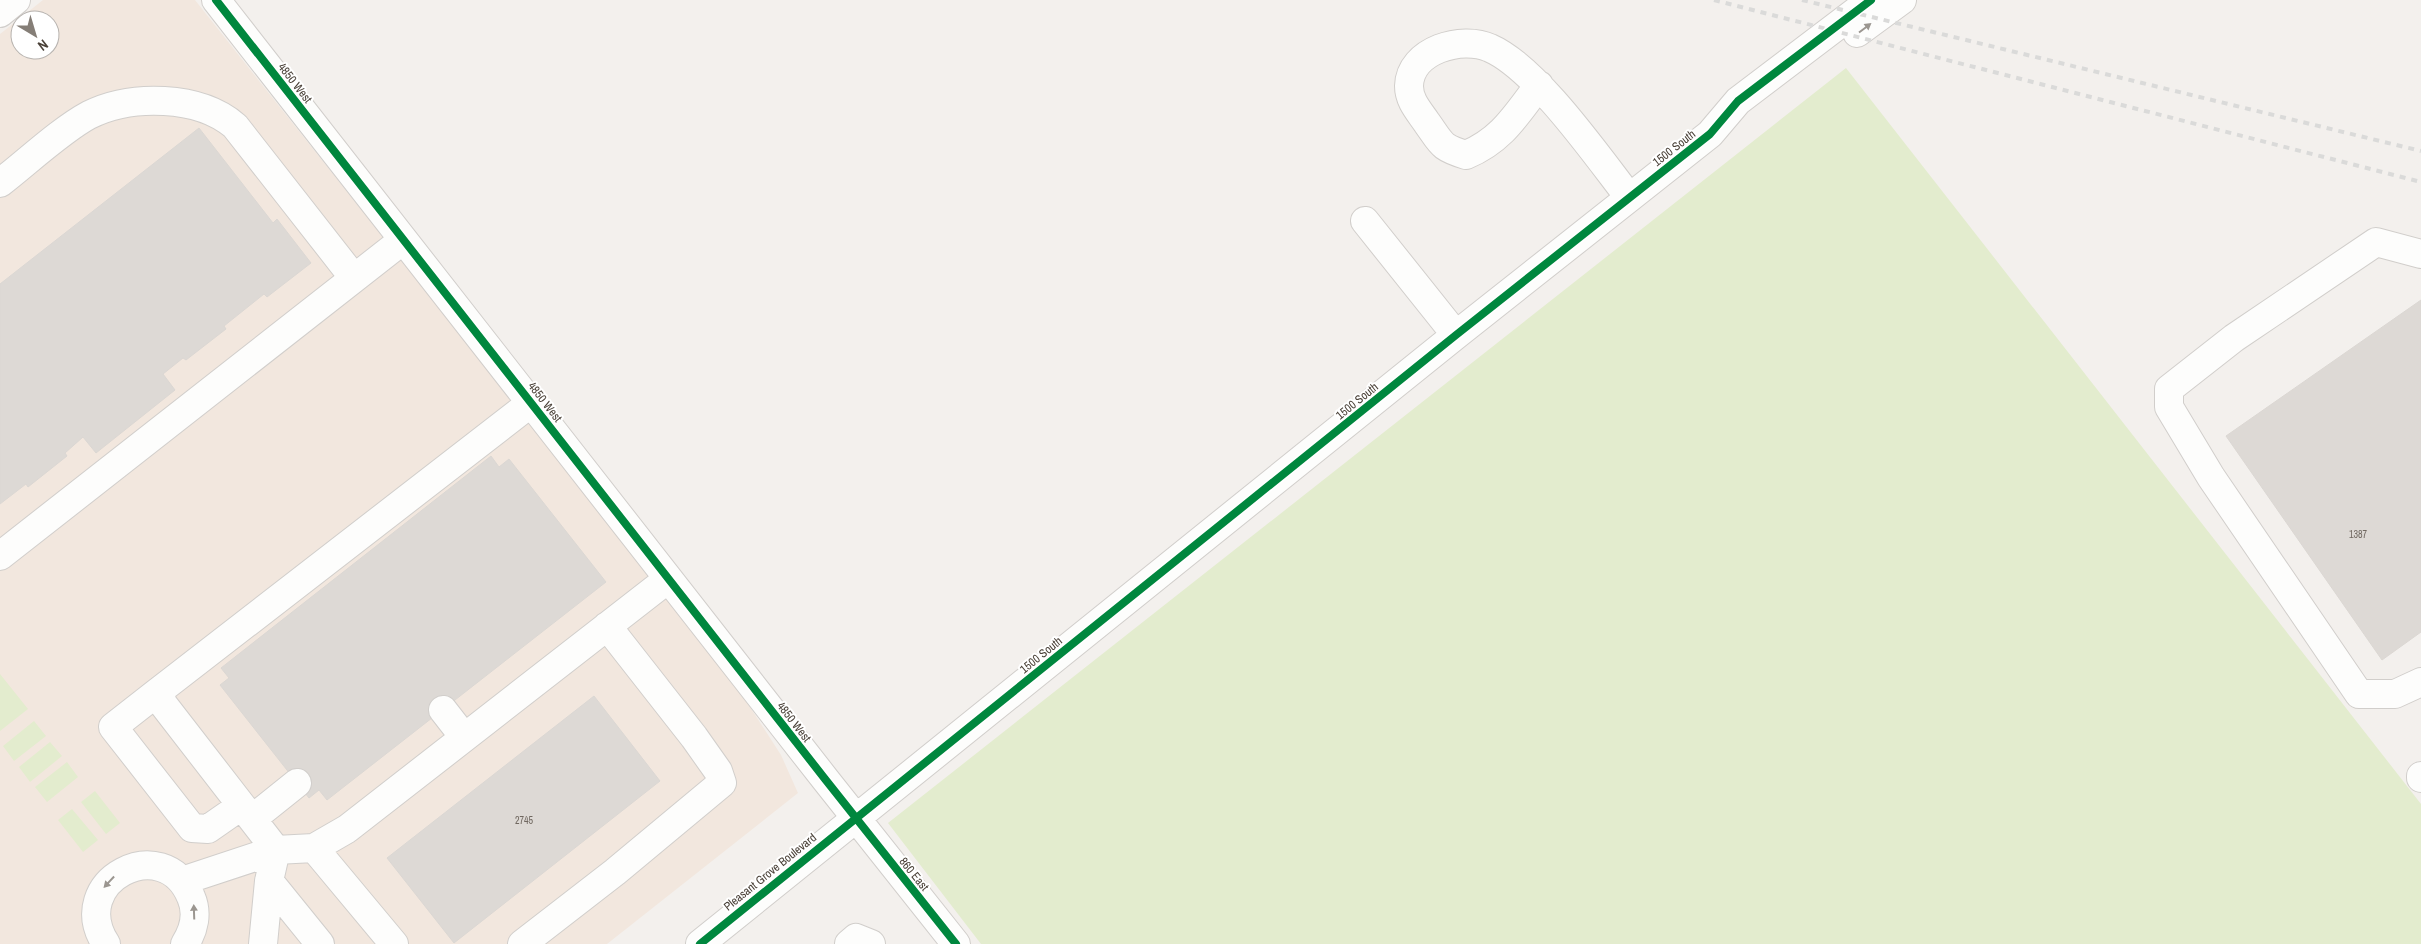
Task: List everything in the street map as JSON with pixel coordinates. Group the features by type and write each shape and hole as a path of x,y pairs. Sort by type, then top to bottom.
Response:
{"street":[{"path":"0,13 16,0"},
{"name":"4850 West","path":"216,0 856,818"},
{"name":"1500 South","path":"1710,134 1738,101 1871,0"},
{"name":"1500 South","path":"856,818 1629,197 1710,134 1750,114 1902,0"},
{"path":"1538,85 1500,135 1480,149 1466,155 1445,148 1412,102 1409,85 1414,69 1426,56 1450,44 1469,43 1490,47 1538,85 1629,197"},
{"path":"0,183 78,122 107,108 161,100 208,110 218,114 235,126 354,278"},
{"path":"1365,221 1456,335"},
{"path":"0,556 403,240"},
{"path":"2421,254 2376,242 2234,338 2169,389 2169,407 2211,477 2359,694 2395,694 2421,682"},
{"path":"297,783 247,813 208,829 192,828 113,727 159,692 331,570 531,403"},
{"path":"182,881 276,850 314,848 347,829 668,579"},
{"path":"522,944 615,872 722,783 718,771 694,737 607,626"},
{"path":"159,692 163,704 276,850"},
{"path":"443,710 464,737"},
{"name":"Pleasant Grove Boulevard","path":"700,944 856,818"},
{"name":"860 East","path":"856,818 956,944"},
{"path":"314,848 394,944"},
{"path":"263,944 268,881 276,850"},
{"path":"106,944 99,933 97,922 98,899 103,889 119,872 141,865 152,866 174,874 182,881 193,901 195,912 194,924 185,944"},
{"path":"268,881 320,944"},
{"path":"849,944 856,938 871,944"}],"shaded area":[{"path":"43,0 195,0 705,643 739,690 781,755 798,793 607,944 0,944 0,34 10,26 10,60 60,60 60,10 30,10"}],"green space":[{"path":"1846,68 2421,804 2421,944 981,944 888,823"},
{"path":"0,674 28,709 0,731"},
{"path":"34,721 46,736 14,761 3,746"},
{"path":"50,742 62,756 30,782 19,767"},
{"path":"67,762 78,777 47,802 35,787"},
{"path":"95,791 120,823 106,834 81,802"},
{"path":"72,809 98,840 83,852 58,820"}],"building":[{"path":"199,128 273,223 277,219 311,263 267,297 264,294 224,326 226,329 186,360 183,358 163,374 175,390 96,453 83,437 65,453 67,456 28,487 26,484 0,504 0,284"},
{"path":"2421,300 2421,632 2382,660 2226,436"},
{"path":"491,456 499,467 509,459 606,582 327,800 319,790 309,798 220,685 229,678 221,668"},
{"path":"594,696 660,781 454,943 387,858"}],"railway":[{"path":"1714,0 2421,182"},
{"path":"1802,0 2421,151"}],"cycle path":[{"path":"216,0 956,944"},
{"path":"700,944 1456,335 1710,134 1738,101 1871,0"}]}
